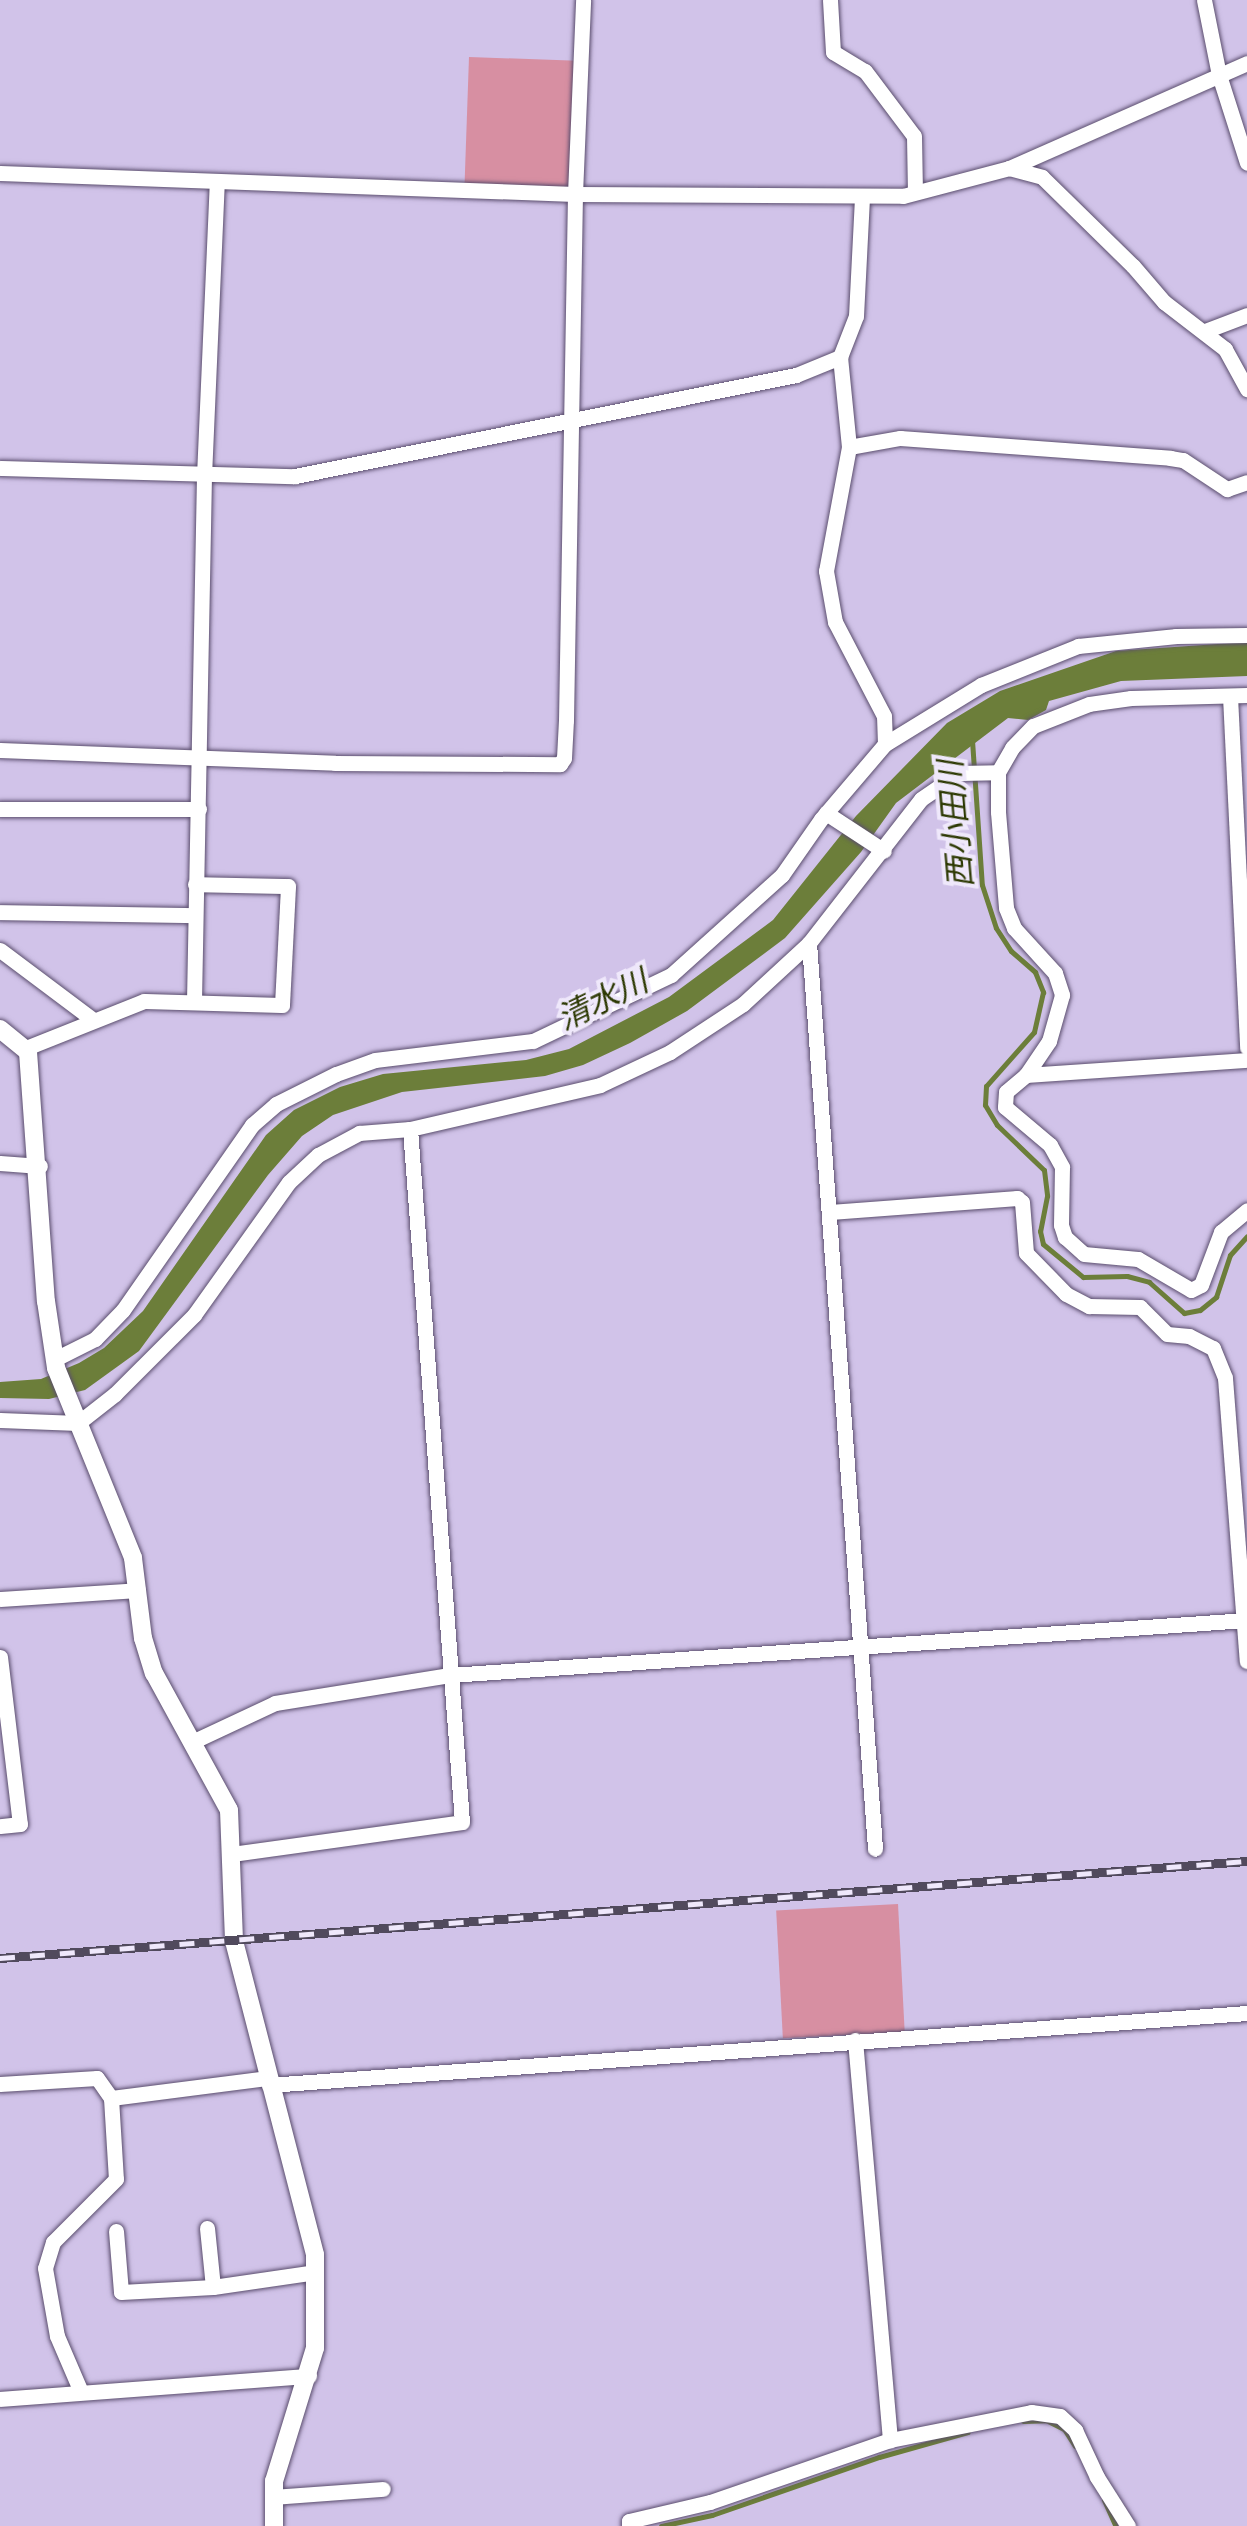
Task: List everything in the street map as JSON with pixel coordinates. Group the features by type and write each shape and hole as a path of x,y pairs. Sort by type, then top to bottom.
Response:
{"street":[{"path":"0,750 202,760 560,764 564,758 566,720 575,194 583,0"},
{"path":"830,0 832,52 864,71 914,136 915,192"},
{"path":"1204,0 1219,75 1247,163"},
{"path":"0,174 575,194 862,198 915,192 1009,168 1247,62"},
{"path":"1009,168 1042,178 1134,266 1164,302 1225,349 1247,389"},
{"path":"194,1001 192,914 202,760 204,476 217,184"},
{"path":"862,198 856,316 840,357 849,448 826,570 835,622 884,716 885,744"},
{"path":"1205,331 1247,316"},
{"path":"0,468 295,476 572,417 796,375 840,357"},
{"path":"849,448 900,438 1170,458 1183,460 1226,489 1247,482"},
{"path":"55,1364 95,1339 123,1310 252,1125 276,1104 336,1074 375,1060 533,1041 671,975 782,875 826,814 885,744 981,685 1052,654 1104,642 1247,635"},
{"path":"1247,1048 1238,696 1090,704 1032,726 1012,748 998,772 999,858 1006,908 1014,928 1055,973 1062,995 1054,1030 1026,1075 1006,1092 1006,1106 1050,1145 1062,1167 1061,1225 1065,1237 1084,1254 1138,1260 1190,1290 1201,1285 1221,1232 1247,1210"},
{"path":"0,1420 75,1416 115,1394 194,1314 290,1182 318,1155 359,1133 410,1128 600,1085 670,1052 744,1004 809,942 921,799 959,772 998,772"},
{"path":"0,809 199,809"},
{"path":"826,814 884,851"},
{"path":"26,1048 92,1019 144,1002 282,1005 288,886 195,884"},
{"path":"0,912 192,914"},
{"path":"809,942 875,1848"},
{"path":"0,950 92,1019"},
{"path":"0,1029 26,1048 40,1166 46,1302 55,1364 124,1532 138,1590 143,1638 154,1673 229,1810 234,1940 311,2237 317,2326 309,2376 283,2451 273,2497 274,2526"},
{"path":"1026,1075 1247,1060"},
{"path":"232,1854 462,1822 410,1128"},
{"path":"0,1163 40,1166"},
{"path":"830,1212 1017,1198 1022,1202 1026,1253 1066,1294 1089,1306 1140,1307 1167,1334 1189,1336 1213,1348 1225,1378 1247,1661"},
{"path":"0,1598 138,1590"},
{"path":"194,1741 276,1703 450,1675 1245,1621"},
{"path":"0,1657 20,1824 0,1826"},
{"path":"110,2098 268,2082 1247,2012"},
{"path":"854,2040 890,2440"},
{"path":"0,2084 98,2078 110,2098 116,2180 52,2242 45,2268 56,2336 81,2392"},
{"path":"207,2228 213,2287"},
{"path":"116,2231 121,2292 213,2287 316,2272"},
{"path":"0,2399 309,2376"},
{"path":"629,2524 710,2502 890,2440 986,2418 1032,2412 1060,2416 1075,2430 1097,2477 1128,2526"},
{"path":"273,2497 383,2489"}],"shaded area":[{"path":"469,57 577,61 572,191 464,187"},
{"path":"1247,642 1247,676 1121,681 1049,701 1046,710 1028,720 1008,718 896,803 861,852 785,938 687,1011 630,1043 583,1065 545,1076 402,1092 333,1115 302,1136 268,1175 139,1351 85,1390 49,1399 0,1398 0,1382 41,1379 79,1363 104,1348 143,1311 266,1135 294,1110 340,1087 383,1074 526,1060 569,1049 669,997 773,920 856,816 947,723 1000,691 1116,651"},
{"path":"898,1904 905,2032 783,2038 776,1910"}],"waterway":[{"name":"西小田川","path":"972,740 982,885 996,928 1011,951 1035,972 1043,992 1034,1032 986,1086 985,1105 997,1125 1044,1170 1047,1196 1040,1231 1043,1244 1083,1277 1127,1276 1149,1282 1184,1313 1200,1310 1216,1297 1230,1255 1247,1236"},
{"path":"1023,2421 1046,2420 1064,2429 1075,2446"},
{"path":"661,2526 712,2515 879,2457 968,2432"},
{"path":"1104,2500 1115,2525"}],"railway":[{"path":"0,1958 1247,1861"}],"water label":[{"name":"清水川","path":"603,1001"}]}
